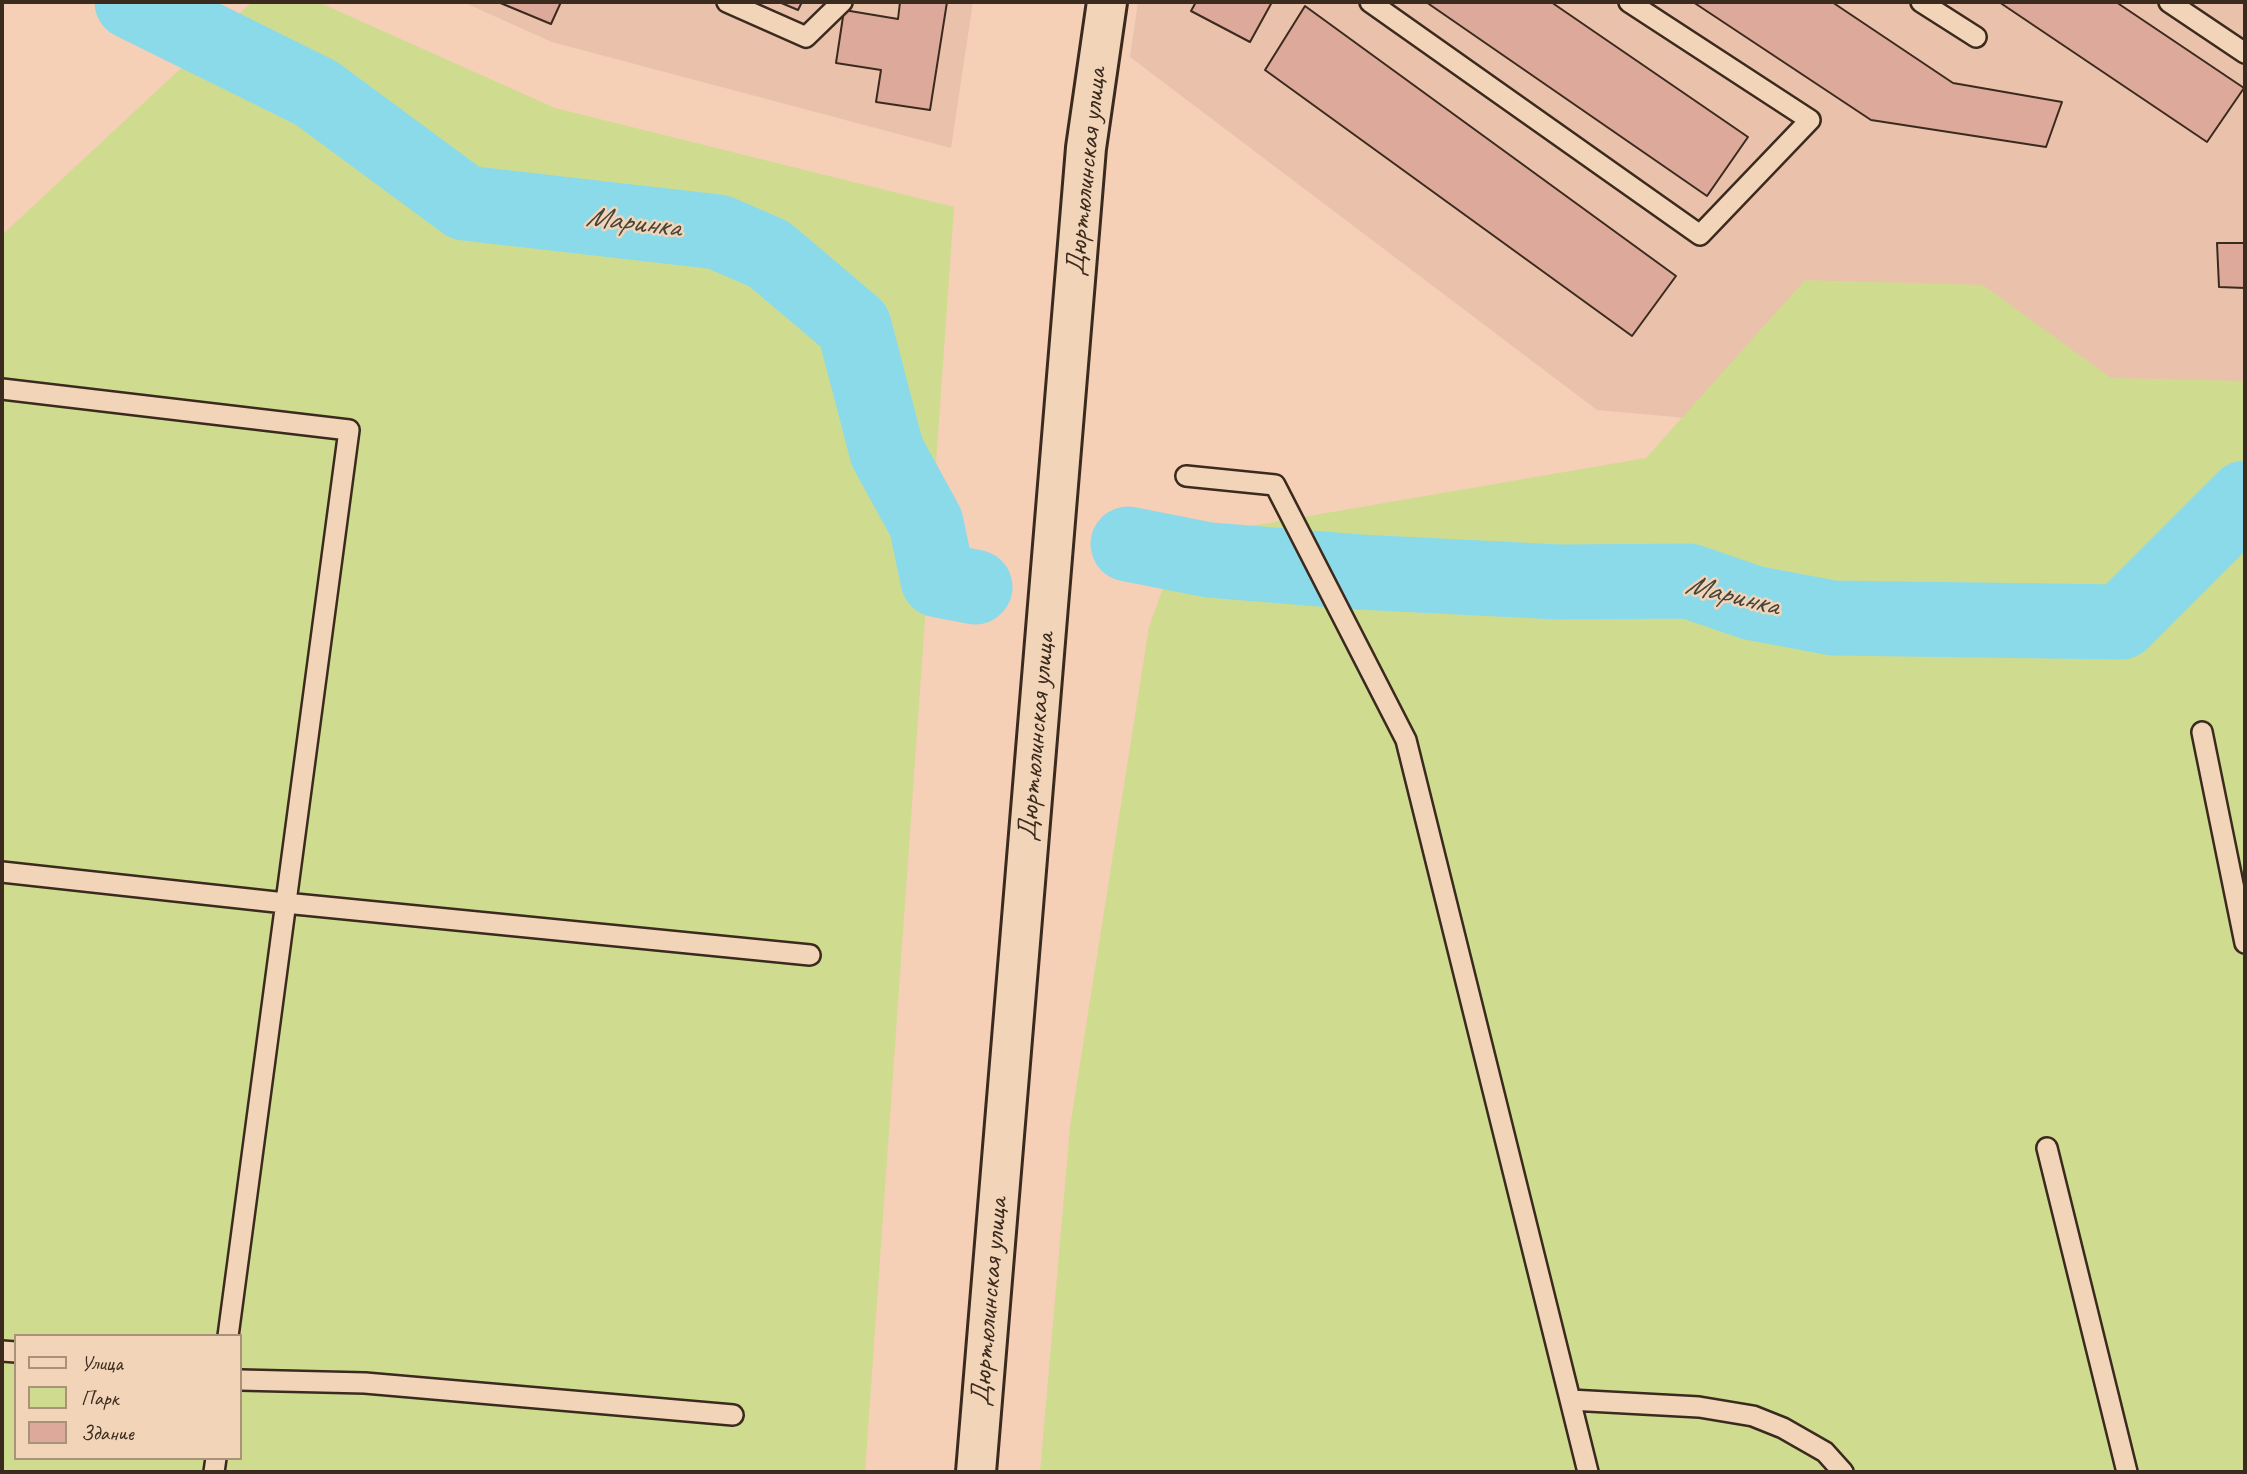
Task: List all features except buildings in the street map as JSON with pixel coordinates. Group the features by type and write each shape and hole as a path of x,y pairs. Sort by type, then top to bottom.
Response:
{"main road":[{"name":"Дюртюлинская улица","path":"976,1472 1086,148 1107,2"}],"lane":[{"path":"727,2 806,37 842,2"},
{"path":"1370,2 1700,234 1810,120 1629,2"},
{"path":"1921,2 1976,37"},
{"path":"2169,2 2245,53"},
{"path":"2,389 349,430 228,1334"},
{"path":"1186,476 1275,485 1406,740 1588,1472"},
{"path":"2202,733 2245,943"},
{"path":"2,872 810,955"},
{"path":"2047,1148 2127,1472"},
{"path":"242,1380 365,1382 733,1415"},
{"path":"1570,1400 1699,1408 1753,1416 1783,1428 1825,1452 1843,1472"}],"shaded area":[{"path":"463,2 973,2 951,148 552,42"},
{"path":"1138,2 2245,2 2245,468 1597,410 1130,57"}],"green space":[{"path":"252,2 318,2 555,108 954,207 865,1472 2,1472 2,235"},
{"path":"1805,280 1983,285 2111,378 2245,381 2245,1472 1040,1472 1070,1127 1149,627 1181,538 1646,458"}],"waterway":[{"name":"Маринка","path":"132,2 316,93 465,203 718,232 769,254 854,326 887,452 926,523 938,580 975,587"},
{"name":"Маринка","path":"1128,544 1209,560 1359,572 1559,582 1689,581 1753,603 1833,618 2121,622 2245,498"}]}
